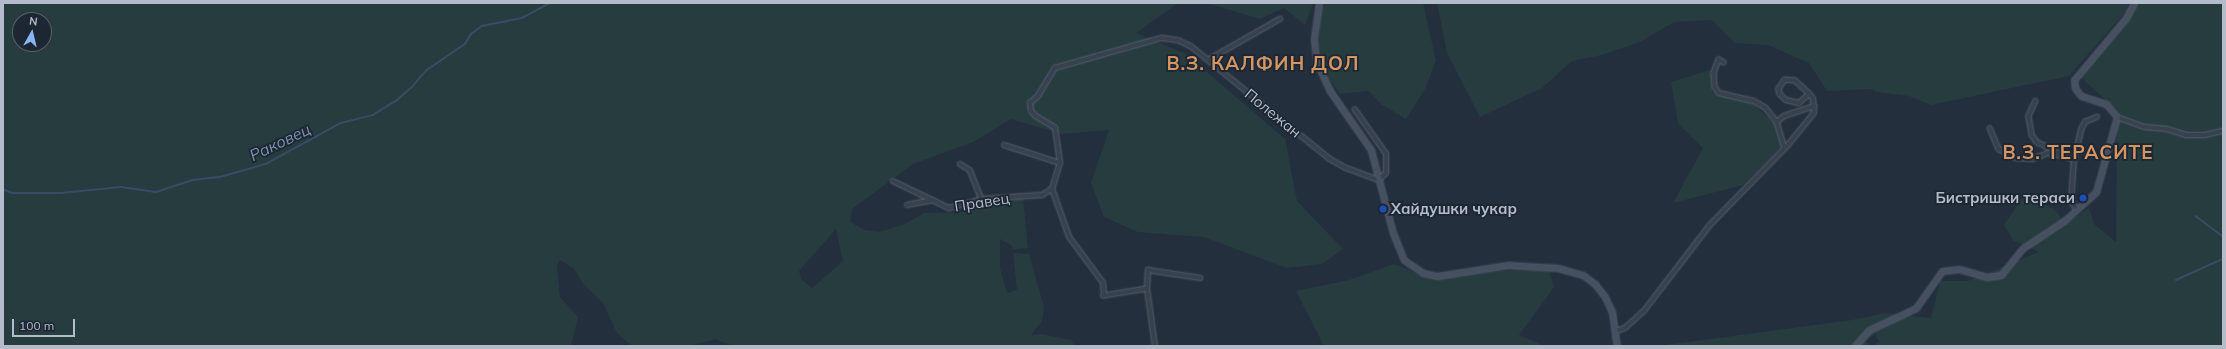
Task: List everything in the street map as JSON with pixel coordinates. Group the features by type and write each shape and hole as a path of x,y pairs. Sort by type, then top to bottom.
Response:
{"street":[{"path":"1319,3 1314,40 1317,63 1330,91 1371,150 1398,249 1411,267 1437,276 1508,265 1570,270 1595,284 1605,297 1612,312 1617,346"},
{"path":"2134,3 2126,18 2074,80 2075,88 2081,96 2106,104 2117,117 2145,128 2167,129 2187,135 2205,135 2223,131"},
{"path":"1208,60 1280,19"},
{"name":"Полежан","path":"1060,162 1055,128 1031,111 1030,103 1038,96 1055,68 1161,38 1178,40 1191,46 1330,159 1346,168 1379,180"},
{"path":"1724,63 1719,60 1714,73 1715,87 1719,92 1760,104 1777,122 1785,148"},
{"path":"1616,331 1625,328 1644,311 1710,224 1785,148 1814,113 1813,99 1809,94 1792,79 1785,80 1779,89 1780,94 1792,103 1800,103 1809,94"},
{"path":"2036,101 2029,116 2032,135 2036,142 2074,159"},
{"path":"1777,122 1784,116 1814,106"},
{"path":"1355,110 1386,154 1386,173 1379,180"},
{"path":"2077,210 2071,202 2074,159 2085,122 2097,117"},
{"path":"1855,346 1869,330 1916,308 1942,271 1959,269 1981,276 2001,275 2023,248 2077,210 2096,192 2117,117"},
{"path":"1990,128 1999,149 2016,158 2026,160 2049,153 2061,154"},
{"path":"1004,145 1060,162 1052,189 1069,237 1103,283 1104,296 1147,289"},
{"path":"960,164 970,170 982,199"},
{"name":"Правец","path":"893,181 949,208 982,199 1042,195 1052,189"},
{"path":"907,205 933,200"},
{"path":"1155,346 1147,289 1148,270 1200,278"}],"green space":[{"path":"3,3 1178,3 1136,33 1186,54 1285,139 1297,201 1343,249 1322,264 1287,268 1204,237 1138,232 1104,217 1091,183 1109,130 1062,134 1011,119 973,142 913,164 852,209 850,222 865,230 879,232 905,224 924,213 964,212 966,207 971,205 1023,198 1028,248 1013,250 1011,245 1000,239 1000,268 1007,293 1017,290 1013,253 1029,254 1044,307 1042,321 1031,335 1041,334 1071,340 1075,346 733,346 715,339 689,346 632,346 617,333 603,303 584,285 574,269 560,260 557,266 560,297 578,317 571,346 3,346","holes":["836,229 843,261 812,288 801,279 799,271"]},
{"path":"1207,3 1313,3 1305,25 1284,8 1260,19"},
{"path":"1324,3 1423,3 1436,61 1425,89 1406,119 1381,104 1369,91 1340,94 1325,72 1319,44 1320,14"},
{"path":"1437,3 2129,3 2127,10 2069,76 1931,105 1909,96 1876,92 1871,89 1827,91 1809,63 1768,45 1735,43 1712,20 1674,22 1640,42 1602,55 1572,61 1542,88 1480,117 1447,53"},
{"path":"2134,3 2223,3 2223,346 1872,346 1879,342 1875,334 1866,341 1869,346 1658,346 1852,320 1885,313 1931,318 1940,281 1968,281 2039,252 2013,240 2004,225 2024,196 2054,209 2066,224 2089,208 2094,224 2116,242 2117,110 2077,74 2126,18"},
{"path":"1710,70 1713,93 1753,104 1775,124 1781,147 1743,185 1673,203 1703,148 1678,123 1671,82"},
{"path":"1394,264 1430,279 1510,270 1549,271 1554,287 1519,335 1545,346 1324,346 1296,291 1349,280"}],"waterway":[{"name":"Раковец","path":"3,189 12,193 61,193 121,187 156,192 194,180 220,177 266,164 341,123 373,115 397,100 412,87 427,70 465,44 471,34 482,26 522,18 550,3"},
{"path":"2196,216 2223,236"},
{"path":"2176,280 2223,259"}],"place":[{"name":"Бистришки тераси","path":"2083,198"},
{"name":"Хайдушки чукар","path":"1383,209"}],"district":[{"name":"В.З. КАЛФИН ДОЛ","path":"1263,64"},
{"name":"В.З. ТЕРАСИТЕ","path":"2078,153"}]}
